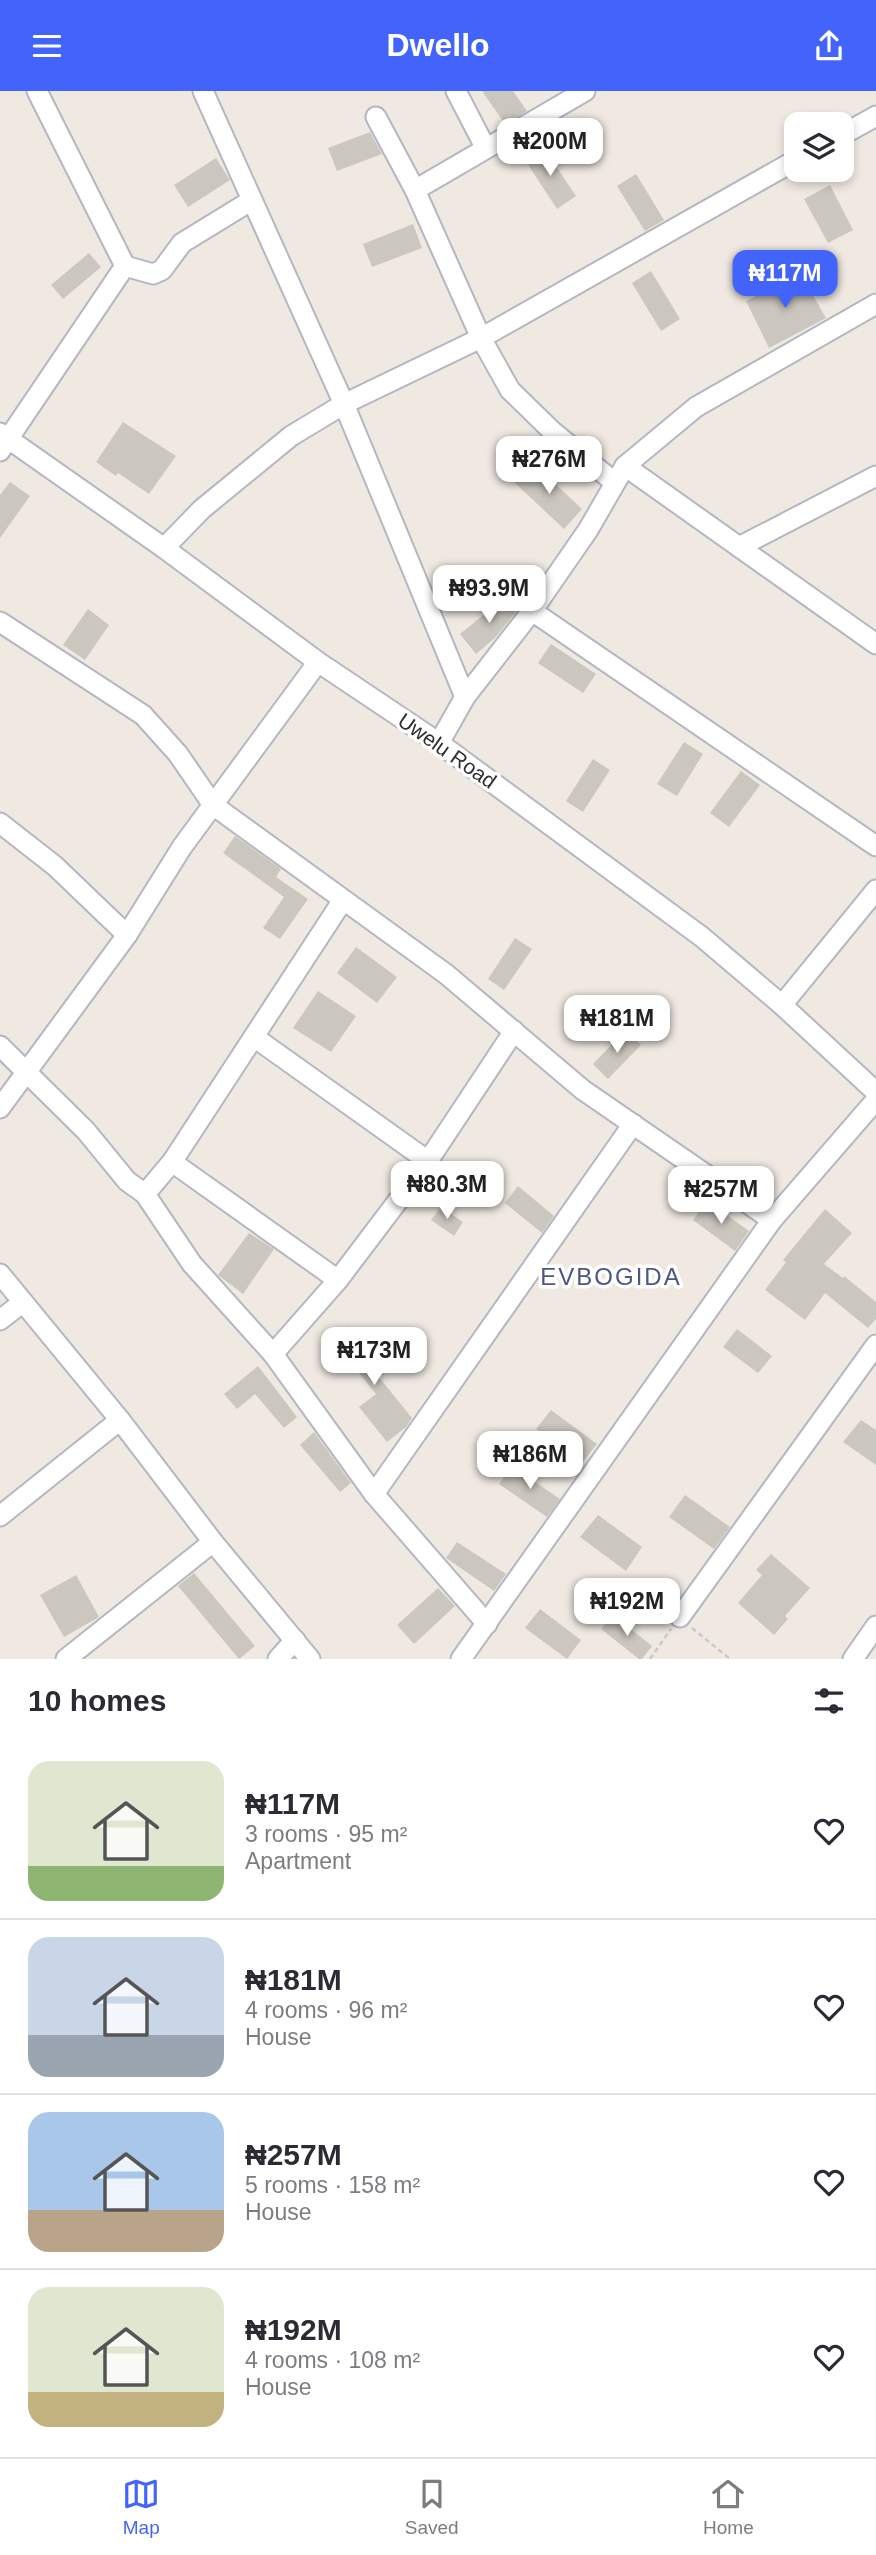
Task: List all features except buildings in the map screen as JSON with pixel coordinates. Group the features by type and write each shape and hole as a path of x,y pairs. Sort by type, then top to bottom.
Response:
{"street":[{"path":"37,91 125,266 153,274 162,270 181,243 252,200"},
{"path":"204,91 344,404 465,697"},
{"path":"456,91 485,147"},
{"path":"415,190 585,91"},
{"path":"854,128 876,116"},
{"path":"376,117 415,190 481,338 510,390 552,431 739,547 876,644"},
{"path":"164,548 202,509 291,436 344,404 481,338 784,167"},
{"path":"3,441 125,266"},
{"path":"439,743 465,697 532,611 588,530 620,474 696,407 876,304"},
{"name":"Uwelu Road","path":"3,441 164,548 318,661 439,743 702,937 782,1005 876,1092"},
{"path":"739,547 876,476"},
{"path":"532,611 876,846"},
{"path":"0,622 143,715 178,754 213,805 446,975 583,1090 772,1220"},
{"path":"0,1108 127,935 182,847 318,661"},
{"path":"0,823 55,866 127,935"},
{"path":"782,1005 876,890"},
{"path":"145,1194 172,1162 343,899"},
{"path":"273,1354 338,1280 428,1161 514,1031"},
{"path":"254,1037 428,1161"},
{"path":"0,1047 86,1131 127,1181 145,1194 192,1264 273,1354 374,1494 487,1624"},
{"path":"461,1659 772,1220 876,1100"},
{"path":"374,1494 633,1125"},
{"path":"172,1162 338,1280"},
{"path":"0,1274 120,1420 213,1542 310,1659"},
{"path":"0,1320 22,1303"},
{"path":"680,1617 876,1345"},
{"path":"0,1516 120,1420"},
{"path":"66,1659 213,1542"},
{"path":"853,1659 876,1626"},
{"path":"278,1659 295,1640"}],"path":[{"path":"650,1659 680,1617 730,1659"}],"district":[{"name":"EVBOGIDA","path":"611,1277"}]}
